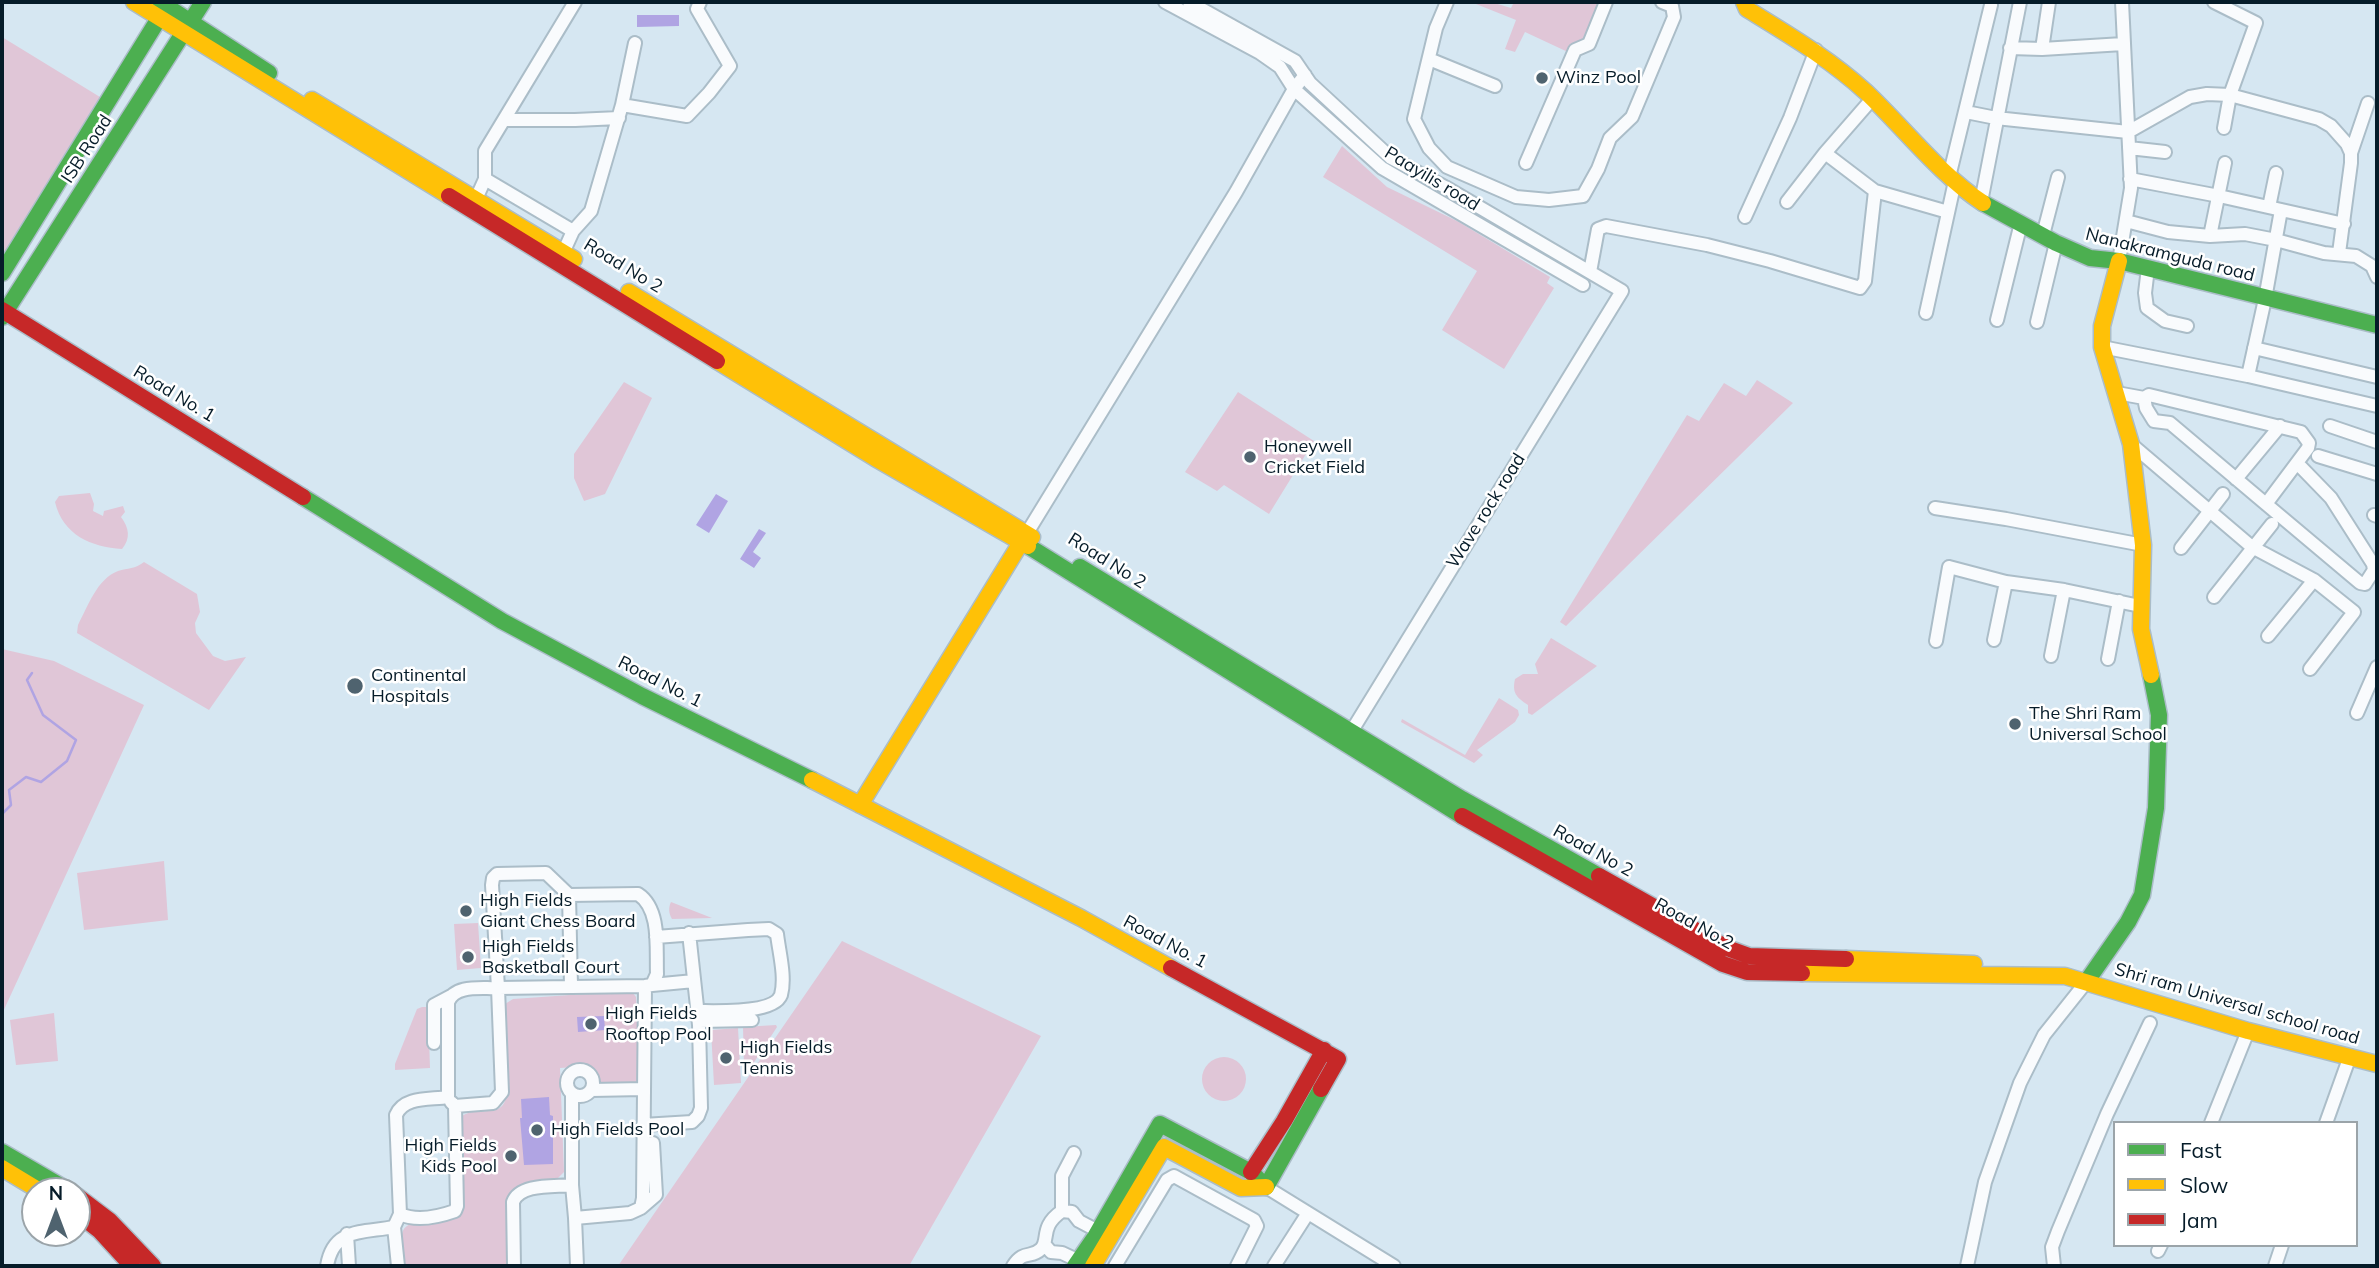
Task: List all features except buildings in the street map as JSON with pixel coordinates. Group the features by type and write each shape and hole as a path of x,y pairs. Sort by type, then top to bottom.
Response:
{"street":[{"name":"Road No 2","path":"134,2 164,6 187,28 875,458 1024,538"},
{"name":"ISB Road","path":"3,313 203,2"},
{"path":"476,199 485,179 485,151 575,2"},
{"path":"504,120 620,111 687,116 730,66 697,9 700,2"},
{"name":"Paayilis road","path":"1166,2 1261,53 1280,67 1294,89 1382,168 1583,285"},
{"name":"Paayilis road","path":"1189,2 1295,61 1310,83 1391,158 1622,291"},
{"path":"1447,2 1436,28 1414,119 1429,148 1447,167 1516,197 1549,200 1583,197 1610,138 1632,117 1674,17 1672,6 1662,2"},
{"path":"1526,163 1575,50 1589,44 1606,2"},
{"name":"Nanakramguda road","path":"1744,2 1747,9 1816,50 1872,99 1952,179 1981,202 2050,239 2090,258 2119,261 2377,325"},
{"path":"1981,202 2020,2"},
{"path":"2042,49 2049,2"},
{"path":"1967,1266 1985,1182 2020,1083 2044,1035 2128,922 2142,895 2156,808 2159,715 2141,629 2143,545 2131,444 2102,347 2102,326 2119,261 2130,179 2122,2"},
{"path":"2214,2 2256,23 2230,95 2224,128"},
{"path":"1926,313 1966,111 1992,5"},
{"name":"ISB Road","path":"2,273 164,6"},
{"name":"Road No 2","path":"187,28 476,199 1348,737 1727,948 1749,956 2066,967 2090,976"},
{"path":"563,253 573,231 591,211 620,111 635,43"},
{"path":"2010,48 2042,49 2123,44"},
{"path":"1745,217 1790,118 1816,50"},
{"path":"1429,59 1495,86"},
{"path":"860,805 1226,210 1294,89 1305,75"},
{"path":"1966,111 1996,118 2128,132 2190,97 2207,94 2230,95 2319,119 2340,135 2351,153"},
{"path":"1787,202 1872,99"},
{"path":"2339,253 2351,153 2368,103"},
{"path":"2129,148 2165,152"},
{"path":"1825,153 1875,191 1948,212"},
{"path":"1382,168 1391,158"},
{"path":"2210,236 2225,163"},
{"path":"2248,376 2276,240 2276,173"},
{"path":"2036,322 2058,177"},
{"path":"485,179 573,231"},
{"path":"2130,179 2344,224"},
{"path":"1590,272 1598,229 1606,226 1707,245 1856,288 1863,287 1875,191"},
{"path":"2126,221 2168,232 2210,236 2245,234 2324,253 2356,256 2372,266 2377,277"},
{"path":"1997,320 2021,223"},
{"path":"2148,268 2145,293 2147,308 2165,321 2186,326"},
{"name":"Wave rock road","path":"1348,737 1622,291"},
{"name":"Road No. 1","path":"3,313 502,621 1081,919 1338,1059 1266,1187"},
{"path":"2102,347 2248,376 2377,406"},
{"path":"2254,348 2377,377"},
{"path":"2144,401 2149,395 2301,432 2309,443 2308,448 2266,504"},
{"path":"2118,396 2144,401"},
{"path":"2144,401 2154,421 2170,424 2360,583 2365,584 2373,573 2373,564 2331,498 2298,464"},
{"path":"2236,479 2280,426"},
{"path":"2330,426 2377,442"},
{"path":"2131,444 2252,547 2314,580 2354,612 2310,669"},
{"path":"2318,456 2377,474"},
{"path":"2181,548 2223,494"},
{"path":"1935,508 2143,545"},
{"path":"2214,597 2272,524"},
{"path":"1936,641 1949,567 2006,582 2064,590 2140,606"},
{"path":"2268,636 2314,580"},
{"path":"1994,640 2006,582"},
{"path":"2051,656 2064,590"},
{"path":"2108,659 2119,601"},
{"path":"2357,713 2377,667"},
{"name":"Road No 2","path":"1348,737 1436,802"},
{"name":"Road No.2","path":"1436,802 1723,964 1747,972 2090,976"},
{"path":"398,1266 394,1227 400,1214 396,1115 399,1107 406,1102 493,1104 502,1092 493,878 497,874 546,873 569,895 638,894 651,906 656,937 657,974 649,985 643,1089 643,1198 640,1208"},
{"path":"569,895 571,986"},
{"path":"656,937 769,929 777,934 782,981 782,992 778,1001 756,1008 699,1016"},
{"path":"643,1125 692,1122 701,1108 699,1016 689,933"},
{"name":"Shri ram Universal school road","path":"2090,976 2248,1031 2377,1064"},
{"name":"Shri ram Universal school road","path":"2090,976 2377,1055"},
{"path":"434,1043 434,1005 460,990 649,985 694,981"},
{"path":"400,1214 440,1217 455,1211 457,1206 451,1102 450,996"},
{"path":"699,1016 752,1020"},
{"path":"2054,1266 2052,1247 2058,1231 2106,1114 2150,1023"},
{"path":"2212,1121 2248,1031"},
{"path":"1251,1172 1324,1050"},
{"path":"2327,1121 2350,1056"},
{"path":"578,1266 572,1185 572,1094 566,1084 569,1075 576,1070 585,1071 591,1076 591,1090"},
{"path":"572,1094 580,1097 591,1090 643,1089"},
{"path":"1103,1236 1160,1124 1251,1172 1266,1187 1394,1266"},
{"path":"575,1218 630,1213 656,1195 653,1143"},
{"path":"1044,1244 1051,1252 1062,1252 1082,1265 1164,1147 1241,1188 1266,1187"},
{"path":"2,1152 45,1177"},
{"path":"1062,1211 1062,1176 1074,1153"},
{"path":"2,1168 21,1180"},
{"path":"1115,1266 1167,1180 1174,1176 1254,1220 1257,1226 1237,1266"},
{"path":"514,1266 513,1202 516,1196 523,1190 572,1185"},
{"path":"91,1207 110,1221 132,1266"},
{"path":"1013,1266 1019,1257 1040,1251 1048,1225 1052,1218 1062,1211 1077,1215 1079,1221 1103,1236 1122,1254"},
{"path":"1274,1266 1308,1213"},
{"path":"91,1224 153,1266"},
{"path":"327,1266 334,1246 347,1234 394,1227"},
{"path":"347,1234 349,1266"},
{"path":"1103,1236 1131,1240"},
{"path":"2275,1266 2281,1247"}],"shaded area":[{"path":"1471,2 1491,2 1511,8 1514,2 1603,2 1587,42 1570,53 1525,32 1515,52 1505,49 1516,20"},
{"path":"637,15 679,15 679,26 637,27"},
{"path":"2,37 100,97 2,256"},
{"path":"1342,146 1387,187 1459,222 1550,277 1547,283 1554,288 1504,369 1442,330 1477,271 1323,177"},
{"path":"1757,380 1793,403 1566,626 1560,622 1687,415 1699,421 1724,383 1746,396"},
{"path":"624,382 652,398 605,494 584,501 574,478 574,454"},
{"name":"Honeywell Cricket Field","path":"1238,392 1314,441 1269,514 1224,485 1217,491 1185,472"},
{"path":"90,493 94,504 93,511 103,516 104,511 123,506 125,512 121,517 128,533 122,549 89,542 64,523 55,502 59,496"},
{"path":"716,494 728,501 709,533 696,525"},
{"path":"759,529 766,533 753,552 761,558 754,568 740,559"},
{"path":"144,562 197,594 200,612 195,623 196,633 213,656 225,661 246,657 209,710 77,633 78,625 104,580 118,571"},
{"path":"1551,638 1597,666 1532,715 1528,713 1528,705 1516,694 1515,679 1523,674 1538,674 1535,664"},
{"path":"2,649 54,661 144,705 2,1014"},
{"path":"1499,698 1518,710 1519,715 1515,722 1477,750 1483,755 1474,763 1401,722 1402,719 1465,755"},
{"path":"164,861 168,920 84,930 77,873"},
{"path":"671,902 712,918 672,919 669,911"},
{"name":"High Fields Basketball Court","path":"478,923 481,968 457,970 454,924"},
{"path":"842,941 1041,1036 909,1266 618,1266"},
{"path":"627,991 636,997 639,1081 606,1084 596,1081 591,1066 560,1068 564,1172 556,1180 528,1182 513,1191 512,1266 404,1266 402,1232 405,1228 419,1222 454,1218 460,1118 474,1112 496,1110 505,1100 505,1004 513,999"},
{"path":"428,1007 430,1068 395,1070 417,1009"},
{"path":"54,1013 58,1061 16,1065 10,1020"},
{"name":"High Fields Rooftop Pool","path":"604,1016 605,1030 578,1032 577,1017"},
{"path":"776,1025 749,1070 744,1068 743,1027"},
{"name":"High Fields Tennis","path":"738,1028 741,1083 714,1085 711,1030"},
{"path":"1224,1057 1233,1058 1240,1063 1245,1070 1245,1088 1240,1095 1233,1100 1224,1101 1215,1100 1208,1095 1203,1088 1202,1079 1203,1070 1208,1063 1215,1058"},
{"name":"High Fields Pool","path":"549,1097 550,1115 553,1116 553,1164 524,1165 521,1099"}],"waterway":[{"path":"2,814 11,805 9,790 26,777 41,782 67,761 76,740 43,715 27,680 32,673"}],"traffic: fast":[{"path":"160,2 269,73"},
{"path":"2,317 203,2"},
{"path":"2,273 166,7"},
{"path":"1983,203 2056,243 2090,258 2119,261 2377,325"},
{"path":"303,497 502,621 642,696 812,780"},
{"path":"1028,546 1462,816"},
{"path":"1080,567 1462,799 1599,876"},
{"path":"2087,981 2128,922 2142,895 2156,808 2159,715 2151,675"},
{"path":"1266,1187 1321,1089"},
{"path":"1075,1266 1095,1237 1160,1124 1251,1172 1266,1187"},
{"path":"2,1152 45,1177"}],"traffic: slow":[{"path":"134,2 449,196"},
{"path":"1744,2 1747,9 1809,48 1852,80 1937,165 1983,203"},
{"path":"312,100 574,259"},
{"path":"2119,261 2102,326 2102,347 2131,444 2143,545 2141,629 2151,675"},
{"path":"629,292 1032,537"},
{"path":"717,361 875,458 1028,546"},
{"path":"860,805 1025,536"},
{"path":"812,780 1081,918 1171,968"},
{"path":"1846,959 1974,964"},
{"path":"1802,973 2065,976 2248,1031 2377,1064"},
{"path":"1093,1266 1164,1147 1241,1188 1266,1187"},
{"path":"2,1168 21,1180"}],"traffic: jam":[{"path":"449,196 717,361"},
{"path":"2,310 303,497"},
{"path":"1462,816 1723,964 1747,972 1802,973"},
{"path":"1599,876 1727,948 1749,956 1846,959"},
{"path":"1171,968 1338,1059 1321,1089"},
{"path":"1251,1172 1284,1121 1324,1050"},
{"path":"91,1207 110,1221 153,1266"},
{"path":"91,1224 132,1266"}],"place":[{"name":"Winz Pool","path":"1542,78"},
{"name":"Honeywell Cricket Field","path":"1250,457"},
{"name":"Continental Hospitals","path":"355,686"},
{"name":"The Shri Ram Universal School","path":"2015,724"},
{"name":"High Fields Giant Chess Board","path":"466,911"},
{"name":"High Fields Basketball Court","path":"468,957"},
{"name":"High Fields Rooftop Pool","path":"591,1024"},
{"name":"High Fields Tennis","path":"726,1058"},
{"name":"High Fields Pool","path":"537,1130"},
{"name":"High Fields Kids Pool","path":"511,1156"}]}
